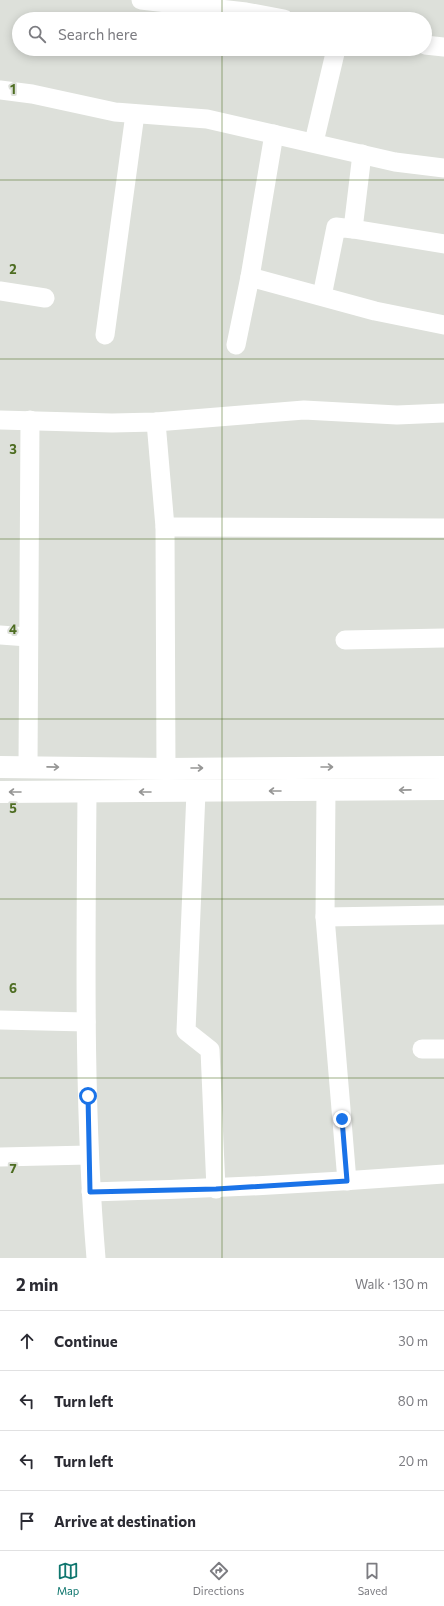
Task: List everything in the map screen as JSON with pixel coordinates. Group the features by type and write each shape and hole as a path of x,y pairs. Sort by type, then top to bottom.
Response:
{"street":[{"path":"141,0 246,12"},
{"path":"432,46 444,47"},
{"path":"314,142 334,56"},
{"path":"0,90 32,94 115,112 207,119 314,142 395,162 444,168"},
{"path":"105,335 135,114"},
{"path":"236,345 250,277 274,134"},
{"path":"353,229 362,154"},
{"path":"322,296 336,227 444,244"},
{"path":"250,277 375,311 444,325"},
{"path":"0,291 46,298"},
{"path":"0,420 112,423 156,422 304,410 397,415 444,413"},
{"path":"28,767 30,420"},
{"path":"156,422 165,527 166,768"},
{"path":"165,527 444,528"},
{"path":"0,635 28,636"},
{"path":"345,640 444,638"},
{"path":"0,767 166,768 444,766"},
{"path":"0,792 196,792 444,789"},
{"path":"326,790 326,917 347,1181"},
{"path":"87,792 86,1022 90,1192 96,1258"},
{"path":"196,792 186,1031 210,1050 216,1189"},
{"path":"326,917 444,915"},
{"path":"0,1020 86,1022"},
{"path":"422,1049 444,1049"},
{"path":"0,1157 89,1155"},
{"path":"90,1192 216,1189 444,1174"}],"route":[{"path":"88,1096 90,1192 216,1189 347,1181 342,1119"}]}
